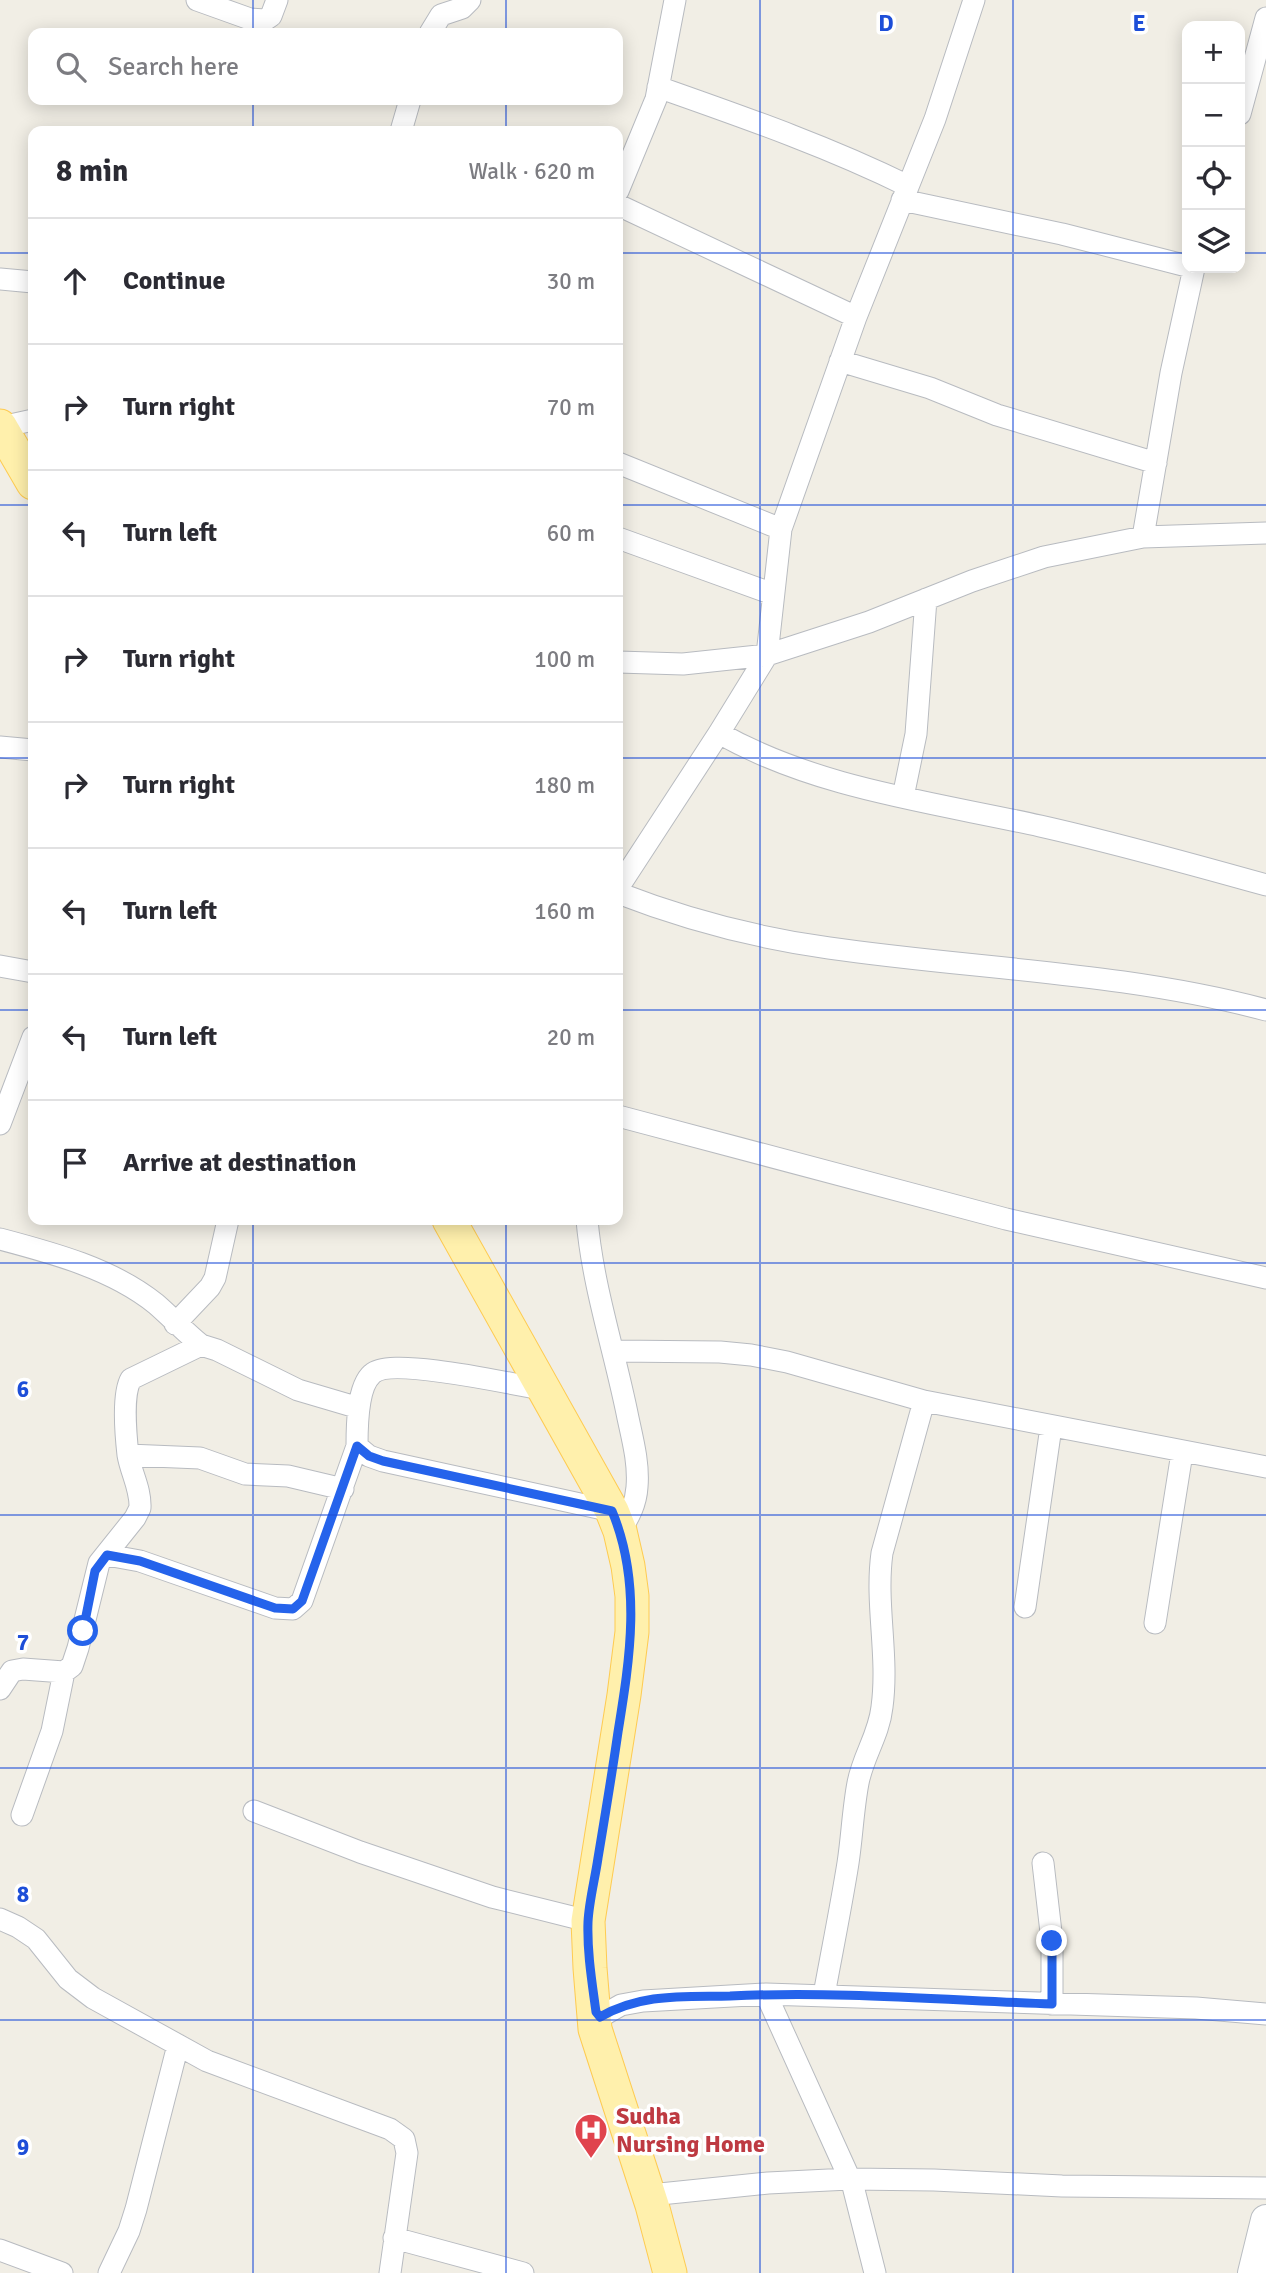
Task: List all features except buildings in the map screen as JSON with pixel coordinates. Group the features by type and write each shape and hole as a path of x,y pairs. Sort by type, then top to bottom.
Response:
{"main road":[{"path":"0,427 28,475"},
{"path":"452,1225 546,1390 616,1521 632,1596 632,1632 624,1695 588,1921 590,1968 598,2015 595,2029 652,2205 670,2273"},
{"path":"598,2015 607,2025 660,2194 681,2273"}],"street":[{"path":"197,0 258,20 271,16 277,0"},
{"path":"433,28 441,15 462,8 470,0"},
{"path":"623,179 656,99 676,0"},
{"path":"623,883 767,654 780,529 856,317 935,119 974,0"},
{"path":"1245,96 1266,18"},
{"path":"659,87 851,158 905,193 1182,265"},
{"path":"402,126 409,105"},
{"path":"623,207 856,317"},
{"path":"1143,537 1177,339 1192,273"},
{"path":"0,279 28,282"},
{"path":"840,361 930,388 997,415 1156,463"},
{"path":"0,427 28,421"},
{"path":"623,465 780,529"},
{"path":"623,662 683,664 767,654 869,622 972,581 1044,557 1143,537 1266,533"},
{"path":"623,540 773,594"},
{"path":"903,797 916,734 926,599"},
{"path":"719,733 782,764 813,774 903,797 1091,838 1266,885"},
{"path":"0,747 28,750"},
{"path":"623,893 664,911 778,940 1171,989 1266,1010"},
{"path":"0,966 28,971"},
{"path":"0,1124 28,1050"},
{"path":"623,1117 1018,1222 1266,1278"},
{"path":"175,1324 210,1287 215,1278 227,1225"},
{"path":"357,1446 369,1456 383,1461 616,1521 629,1517 635,1502 637,1460 590,1255 587,1225"},
{"path":"0,1239 117,1279 156,1305 201,1345 218,1350 298,1390 359,1408"},
{"path":"0,1689 12,1671 23,1669 64,1672 72,1666 95,1571 140,1508 140,1497 128,1455 127,1386 131,1379 201,1345"},
{"path":"614,1351 751,1355 787,1362 923,1401 1266,1467"},
{"path":"107,1555 140,1561 275,1608 293,1609 302,1601 343,1489 357,1446 359,1408 367,1381 372,1374 383,1368 398,1367 470,1376 546,1390"},
{"path":"824,1995 848,1861 858,1783 882,1711 885,1682 879,1575 882,1553 923,1401"},
{"path":"1025,1607 1051,1427"},
{"path":"1155,1623 1182,1452"},
{"path":"128,1455 200,1458 245,1474 288,1476 343,1489"},
{"path":"22,1815 52,1731 64,1672"},
{"path":"254,1811 360,1852 492,1897 588,1921"},
{"path":"1042,1863 1052,1941 1052,2004"},
{"path":"0,1919 36,1939 68,1979 93,1998 178,2045 228,2071 390,2129 404,2139 407,2153 390,2273"},
{"path":"766,1994 855,2192 875,2273"},
{"path":"598,2015 621,2005 643,2000 766,1994 1196,2008 1266,2014"},
{"path":"109,2273 136,2209 178,2045"},
{"path":"660,2194 768,2183 849,2179 1062,2186 1266,2188"},
{"path":"1253,2273 1266,2220"},
{"path":"394,2238 523,2273"},
{"path":"0,2250 62,2273"}],"place":[{"name":"Sudha Nursing Home","path":"591,2160"}],"route":[{"path":"83,1631 95,1571 107,1555 140,1561 275,1608 293,1609 302,1601 357,1446 363,1453 383,1461 612,1511 628,1566 632,1596 632,1632 588,1921 590,1968 596,2012 600,2017 621,2005 643,2000 766,1994 1052,2004 1052,1941"}]}
